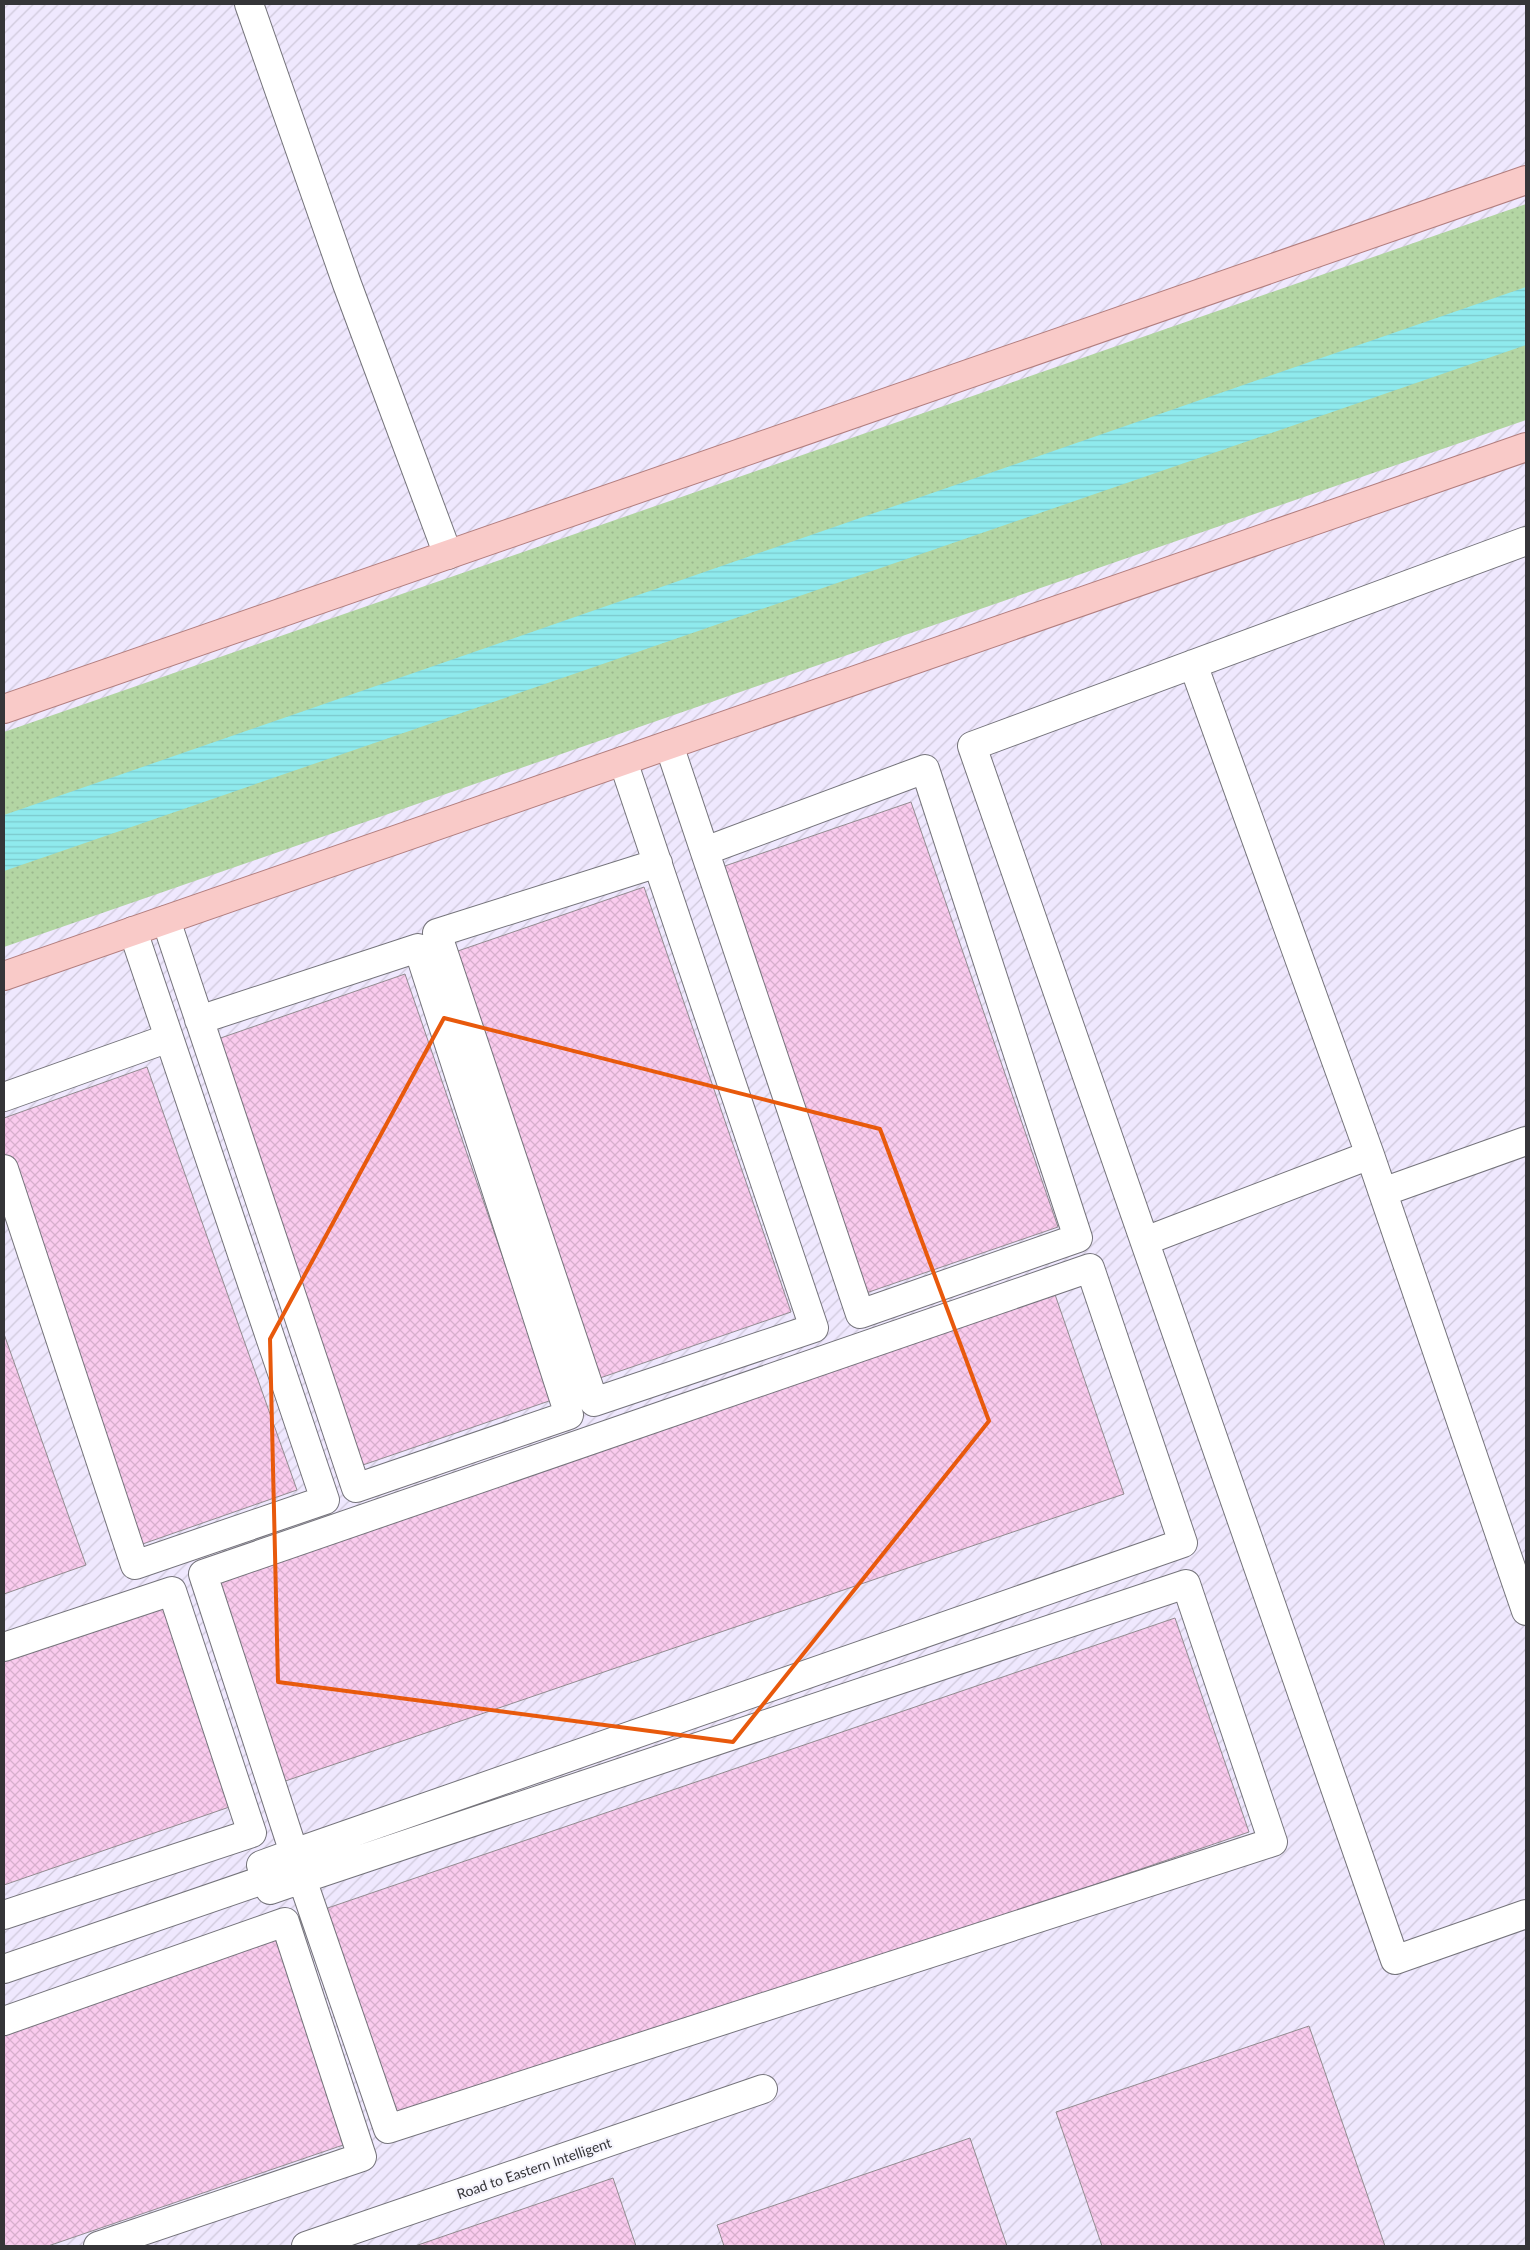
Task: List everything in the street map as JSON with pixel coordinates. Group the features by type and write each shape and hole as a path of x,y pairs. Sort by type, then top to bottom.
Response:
{"main road":[{"path":"4,709 1526,180"},
{"path":"4,976 1526,446"}],"street":[{"path":"249,4 347,284 448,555"},
{"path":"1526,541 972,746 1395,1960 1526,1914"},
{"path":"1193,664 1383,1192 1526,1610"},
{"path":"669,745 860,1314 1078,1238 925,770 705,851"},
{"path":"623,761 658,863 814,1328 594,1402 436,933 658,863"},
{"path":"166,920 199,1020 356,1488 569,1415 418,948 199,1020"},
{"path":"4,1169 135,1565 325,1500 133,931"},
{"path":"4,1096 170,1038"},
{"path":"1383,1192 1526,1140"},
{"path":"1145,1241 1370,1156"},
{"path":"4,1969 266,1879 270,1890 298,1866 1183,1544 1090,1268 203,1574 298,1866 388,2129 1273,1842 1186,1584 298,1866"},
{"path":"4,1647 172,1591 252,1833 4,1915"},
{"path":"4,2021 285,1922 362,2157 98,2246"},
{"name":"Road to Eastern Intelligent","path":"306,2246 763,2089"}],"highlighted area":[{"path":"444,1018 880,1129 989,1421 733,1742 278,1682 270,1339"}],"shaded area":[{"path":"4,4 1526,4 1526,2246 4,2246"}],"green space":[{"path":"1526,204 1526,420 4,947 4,732"}],"water":[{"path":"1526,287 1526,345 4,871 4,815"}],"building":[{"path":"911,802 1058,1227 866,1293 719,868"},
{"path":"644,887 791,1312 600,1378 452,953"},
{"path":"405,974 552,1400 360,1466 212,1041"},
{"path":"147,1067 297,1490 134,1547 4,1178 4,1118"},
{"path":"1050,1280 1124,1494 265,1788 191,1574"},
{"path":"4,1334 86,1565 4,1594"},
{"path":"166,1595 238,1804 4,1885 4,1651"},
{"path":"1175,1618 1249,1832 390,2126 316,1912"},
{"path":"281,1933 352,2142 48,2246 4,2246 4,2027"},
{"path":"1309,2026 1385,2246 1102,2246 1056,2112"},
{"path":"970,2138 1007,2246 724,2246 717,2225"},
{"path":"613,2178 636,2246 415,2246"}]}
